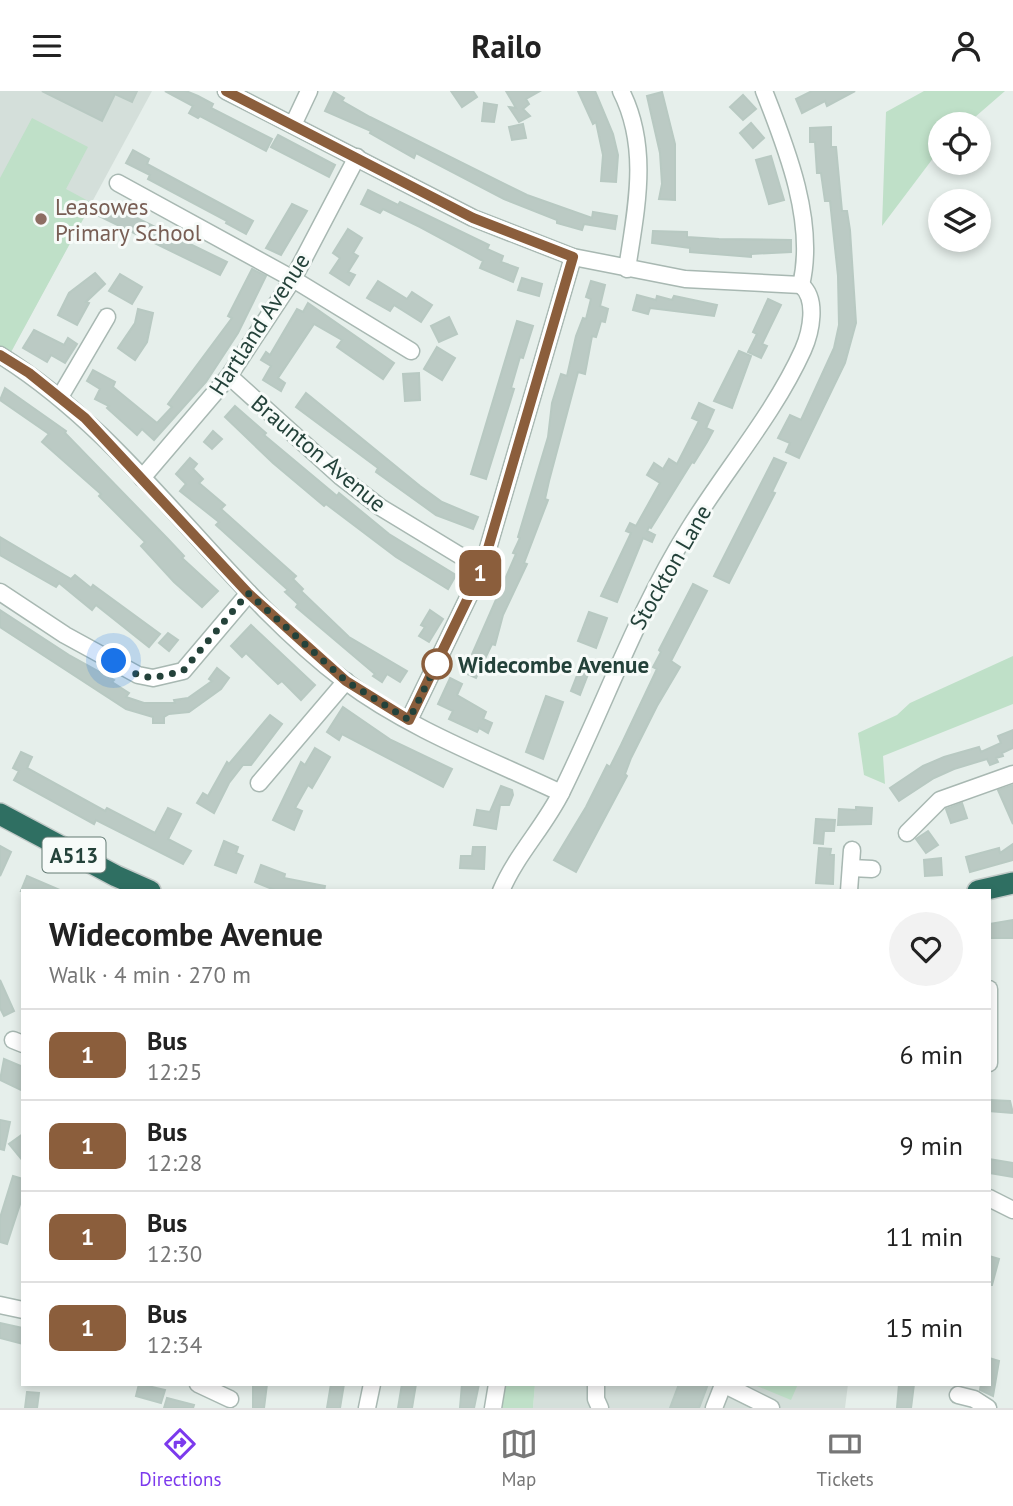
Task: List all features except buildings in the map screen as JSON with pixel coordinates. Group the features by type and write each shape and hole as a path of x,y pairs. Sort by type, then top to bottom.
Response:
{"highway":[{"name":"A513","path":"0,814 145,889"},
{"path":"987,889 1013,883"}],"street":[{"path":"226,91 473,218 573,257 685,279 801,285"},
{"path":"293,125 309,91"},
{"path":"621,91 637,137 639,172 627,269"},
{"name":"Stockton Lane","path":"502,889 561,793 656,584 690,526 748,444 803,348 811,308 807,290 801,285 804,236 798,199 780,132 764,91"},
{"name":"Hartland Avenue","path":"142,478 229,376 293,278 357,157"},
{"path":"118,183 293,278 411,351"},
{"path":"409,720 482,569 573,257"},
{"path":"60,397 110,313"},
{"path":"0,355 60,397 114,446 248,593 346,681 409,720 561,793"},
{"name":"Braunton Avenue","path":"229,376 351,485 380,507 482,569"},
{"path":"0,592 65,635 138,675 153,678 183,671 248,593"},
{"path":"259,783 346,681"},
{"path":"910,824 940,800 1013,774"},
{"path":"849,889 852,850"},
{"path":"850,868 872,869"},
{"path":"991,1199 1013,1210"},
{"path":"0,1305 21,1310"},
{"path":"203,1386 230,1397"},
{"path":"368,1408 372,1386"},
{"path":"493,1408 497,1386"},
{"path":"596,1386 596,1399 600,1408"},
{"path":"714,1408 722,1386"},
{"path":"727,1386 771,1408"},
{"path":"958,1396 988,1408"}],"shaded area":[{"name":"Leasowes Primary School","path":"0,91 152,91 11,352 0,346"},
{"path":"535,1386 848,1386 845,1408 533,1408"}],"green space":[{"path":"924,91 1005,91 981,112 928,112 928,165 882,226 886,112"},
{"path":"32,118 88,147 66,189 92,203 11,352 0,346 0,178"},
{"path":"1013,656 1013,704 883,756 885,784 864,775 858,733 897,715 910,703"},
{"path":"503,1386 535,1386 533,1408 498,1408"},
{"path":"757,1386 797,1386 791,1400"}],"bus line":[{"name":"1","path":"0,355 29,373 85,418 114,446 248,593 346,681 409,720 482,569 523,436 573,257 473,218 226,91"}],"place":[{"name":"Leasowes Primary School","path":"41,219"},
{"name":"Widecombe Avenue","path":"437,664"}],"route":[{"path":"114,661 138,675 153,678 183,671 248,593 346,681 409,720 441,655 437,664"}]}
